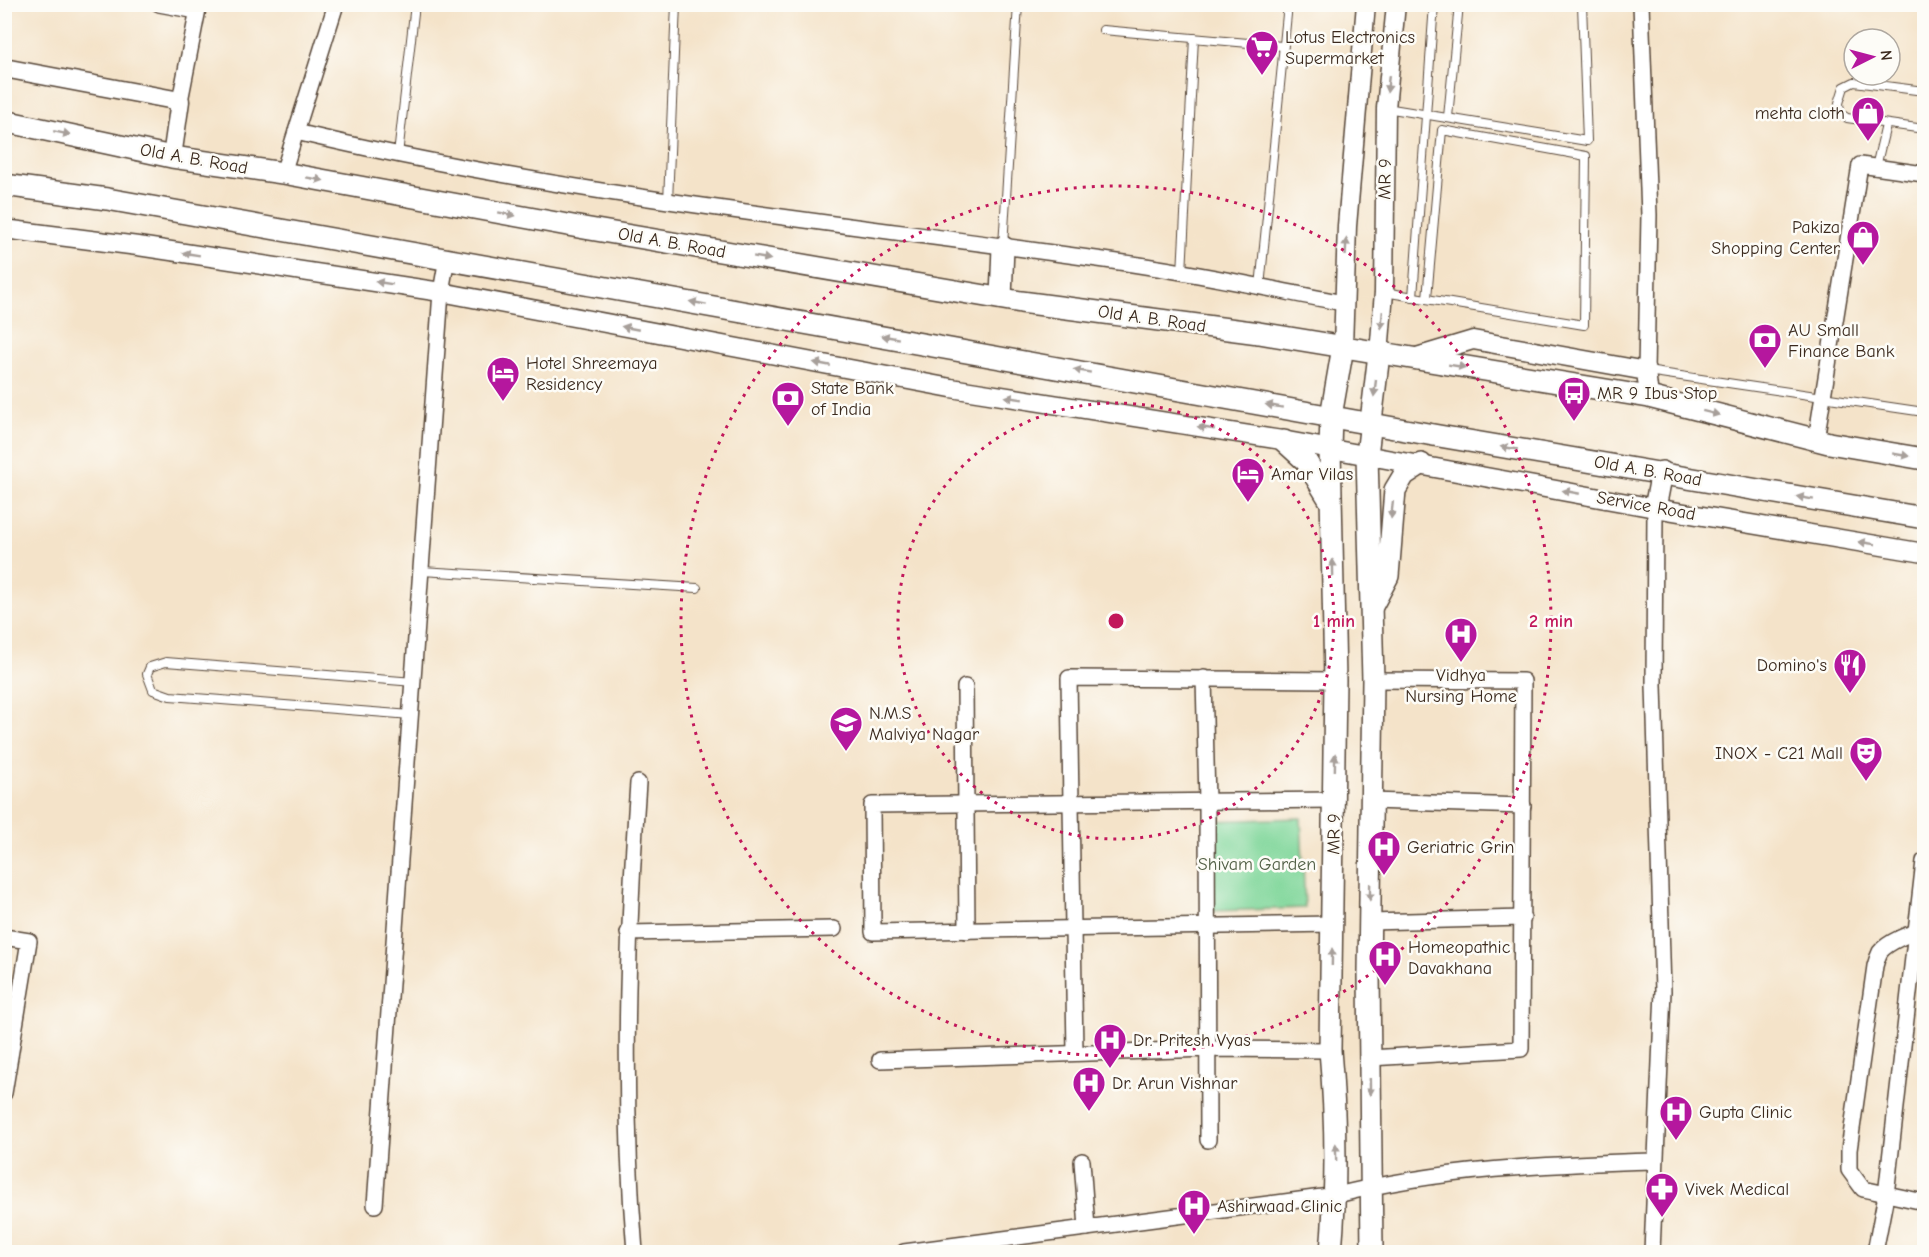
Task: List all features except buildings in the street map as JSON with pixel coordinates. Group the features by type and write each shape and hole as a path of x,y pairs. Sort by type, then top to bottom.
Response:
{"main road":[{"name":"Old A. B. Road","path":"4,121 172,157 283,173 584,228 1001,298 1379,354"},
{"path":"4,185 107,199 447,258 1331,416"},
{"path":"1001,298 1003,247"},
{"name":"MR 9","path":"1331,1252 1336,1195 1335,1108 1330,1050 1335,680 1330,449 1331,416 1343,347"},
{"path":"1379,354 1649,397 1816,440 1924,459"},
{"name":"MR 9","path":"1372,1252 1370,922 1373,680 1368,455 1379,354"},
{"name":"Old A. B. Road","path":"1331,416 1924,518"},
{"path":"1284,441 1316,475 1332,505"},
{"path":"1371,608 1388,576 1395,490 1404,475 1421,464"},
{"path":"1655,508 1662,472"}],"street":[{"path":"159,4 198,8 172,157"},
{"path":"283,173 336,4"},
{"name":"MR 9","path":"1343,347 1347,226 1366,4"},
{"name":"MR 9","path":"1379,354 1384,292 1386,108 1396,4"},
{"path":"1641,4 1649,215 1646,371 1649,397"},
{"path":"4,68 180,101"},
{"path":"296,132 398,156 669,202 1182,273 1343,303"},
{"path":"1816,440 1860,165 1924,174"},
{"name":"Service Road","path":"4,229 138,246 441,292 951,388 1368,455 1655,508 1924,553"},
{"path":"375,1205 441,292 447,258"},
{"path":"1411,359 1473,340 1646,371"},
{"path":"1652,1252 1654,1161 1663,991 1654,685 1655,508"},
{"path":"1075,1053 1071,929 1069,678 1335,680"},
{"path":"1204,678 1207,801 1208,1140"},
{"path":"1370,1058 1521,1049 1523,918 1523,681 1373,680"},
{"path":"965,687 967,931"},
{"path":"635,1252 629,1185 628,933 638,783"},
{"path":"1332,924 873,932 872,805 1334,800"},
{"path":"1371,801 1523,806"},
{"path":"1875,1252 1886,1195 1921,931 1924,861"},
{"path":"1370,922 1523,918"},
{"path":"628,933 834,928"},
{"path":"1921,931 1885,947 1875,966 1849,1150 1850,1170 1855,1181 1863,1189 1924,1202"},
{"path":"4,937 28,940 4,1093"},
{"path":"880,1060 1208,1049 1330,1050"},
{"path":"1082,1161 1087,1228"},
{"path":"904,1252 1336,1195 1372,1186 1568,1163 1654,1161"}],"lane":[{"path":"398,156 415,4"},
{"path":"669,202 676,4"},
{"path":"1003,247 1018,4"},
{"path":"1260,287 1282,46 1288,4"},
{"path":"1413,297 1434,4"},
{"path":"1448,117 1459,4"},
{"path":"1386,108 1587,141 1582,4"},
{"path":"1103,30 1282,46"},
{"path":"1182,273 1194,38"},
{"path":"1924,91 1854,82 1844,87 1840,95 1840,113 1847,118 1924,129"},
{"path":"1876,167 1886,125"},
{"path":"1384,292 1584,326 1586,156 1442,130 1427,298"},
{"path":"1646,371 1924,412"},
{"path":"422,571 698,588"},
{"path":"411,715 170,696 153,690 147,675 150,667 166,662 414,682"}],"green space":[{"name":"Shivam Garden","path":"1301,818 1305,908 1213,911 1210,821"}],"place":[{"name":"Lotus Electronics Supermarket","path":"1262,76"},
{"name":"mehta cloth","path":"1868,142"},
{"name":"Pakiza Shopping Center","path":"1863,266"},
{"name":"AU Small Finance Bank","path":"1765,369"},
{"name":"Hotel Shreemaya Residency","path":"503,402"},
{"name":"MR 9 Ibus Stop","path":"1574,422"},
{"name":"State Bank of India","path":"788,427"},
{"name":"Amar Vilas","path":"1248,503"},
{"name":"Vidhya Nursing Home","path":"1461,663"},
{"name":"Domino's","path":"1850,694"},
{"name":"N.M.S Malviya Nagar","path":"846,752"},
{"name":"INOX - C21 Mall","path":"1866,782"},
{"name":"Geriatric Grin","path":"1384,876"},
{"name":"Homeopathic Davakhana","path":"1385,986"},
{"name":"Dr. Pritesh Vyas","path":"1110,1069"},
{"name":"Dr. Arun Vishnar","path":"1089,1112"},
{"name":"Gupta Clinic","path":"1676,1141"},
{"name":"Vivek Medical","path":"1662,1218"},
{"name":"Ashirwaad Clinic","path":"1194,1235"}]}
